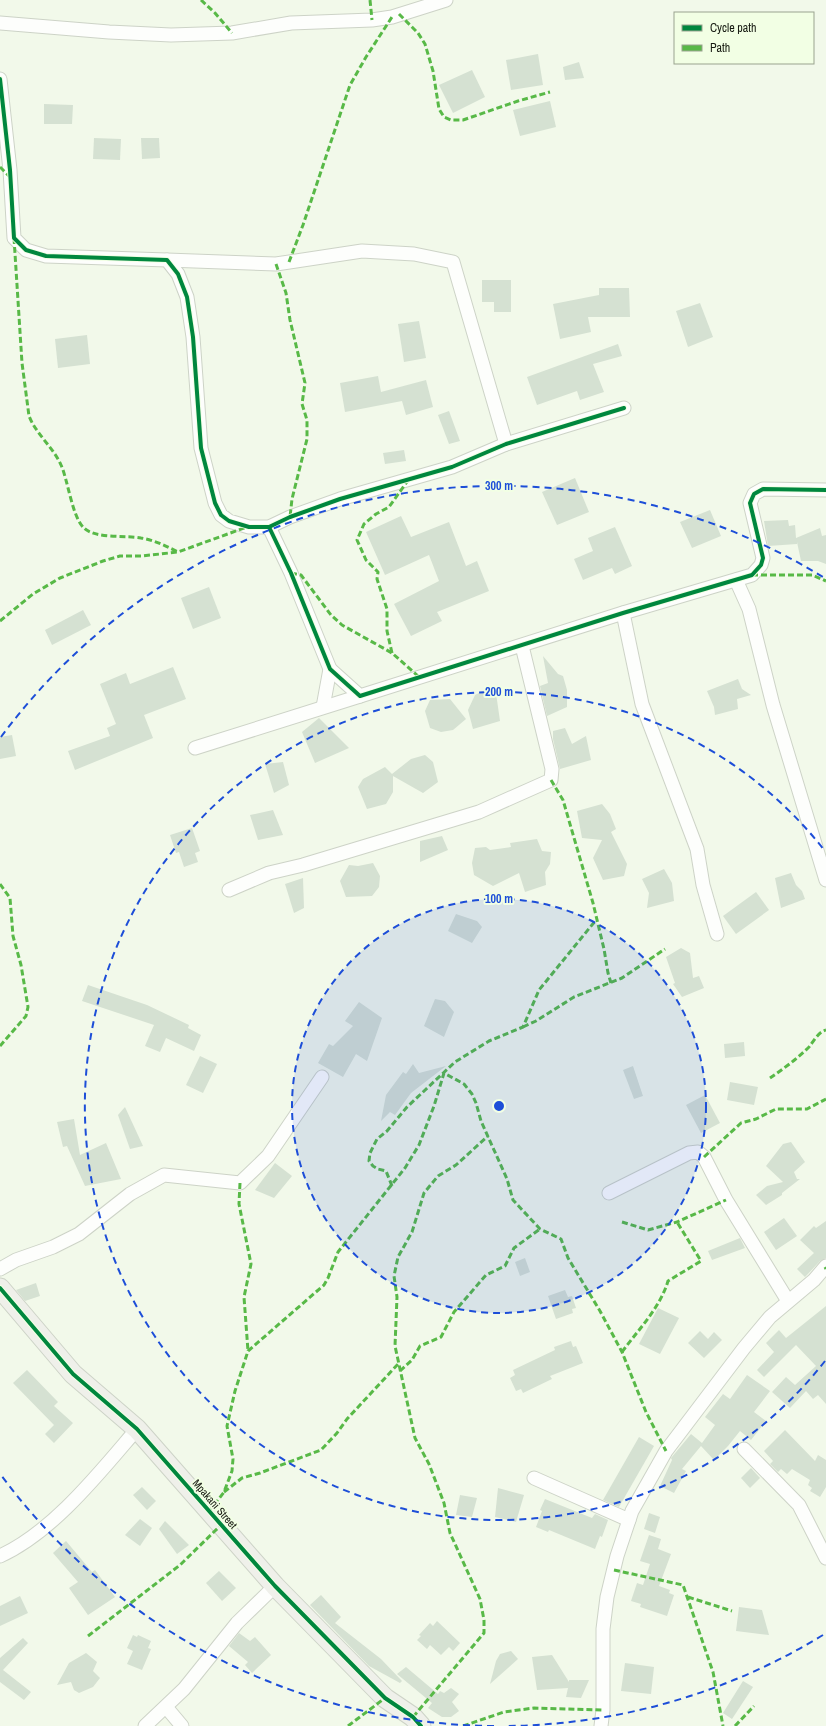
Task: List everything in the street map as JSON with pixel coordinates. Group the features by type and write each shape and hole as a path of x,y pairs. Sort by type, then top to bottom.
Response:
{"street":[{"path":"0,23 109,32 171,35 232,33 292,23 372,20 392,17 446,0"},
{"path":"0,79 11,177 14,238 26,250 46,256 276,264 362,251 414,254 453,262 506,444"},
{"path":"168,260 178,274 187,297 193,337 201,448 215,503 221,514 229,521 249,526 269,527 290,517 333,501 452,467 506,444 624,408"},
{"path":"195,748 623,613 752,575 761,566 763,558 750,503 754,494 763,489 826,490"},
{"path":"269,527 291,573 330,669 360,696"},
{"path":"736,580 749,610 773,705 826,880"},
{"path":"623,613 642,704 697,849 703,885 718,934"},
{"path":"229,890 269,873 303,866 479,812 551,780 552,769 522,646"},
{"path":"323,707 330,669"},
{"path":"0,1269 16,1260 53,1247 79,1234 130,1194 164,1174 240,1183 268,1156 322,1077"},
{"path":"609,1193 689,1153 698,1152 704,1157 734,1213 788,1301"},
{"path":"601,1726 603,1710 603,1629 606,1605 617,1556 632,1512 666,1452 750,1342 770,1317 814,1280 826,1266"},
{"name":"Mpakani Street","path":"0,1288 73,1374 137,1429 275,1586 386,1698 413,1717 421,1726"},
{"path":"0,1556 15,1549 66,1508 137,1429"},
{"path":"744,1449 798,1505 826,1558"},
{"path":"534,1478 629,1520"},
{"path":"144,1726 184,1689 206,1664 237,1623 275,1586"},
{"path":"166,1707 182,1726"}],"building":[{"path":"538,54 543,85 511,90 506,60"},
{"path":"579,62 584,78 565,80 563,67"},
{"path":"472,70 485,97 453,113 439,85"},
{"path":"550,101 556,127 520,136 513,110"},
{"path":"44,104 73,105 72,124 44,124"},
{"path":"94,138 121,139 120,160 93,159"},
{"path":"141,138 159,138 160,158 142,159"},
{"path":"482,280 511,280 511,312 494,312 494,302 482,302"},
{"path":"599,288 629,288 630,317 588,317 591,332 560,339 553,304 599,295"},
{"path":"700,303 713,337 688,347 676,311"},
{"path":"419,321 426,358 404,362 398,324"},
{"path":"87,335 90,364 58,368 55,339"},
{"path":"618,344 622,356 593,364 604,392 580,400 577,391 537,405 527,377"},
{"path":"378,376 381,392 426,380 433,407 406,415 402,401 345,412 340,383"},
{"path":"449,411 460,441 449,444 438,415"},
{"path":"404,450 406,461 385,464 383,453"},
{"path":"575,478 589,512 557,525 542,492"},
{"path":"710,510 721,536 692,548 680,522"},
{"path":"401,516 411,537 449,522 466,566 477,561 489,591 437,612 442,621 411,636 394,604 439,581 429,555 385,575 366,532"},
{"path":"788,520 789,526 795,525 796,538 820,528 822,536 826,535 826,564 818,561 801,561 797,542 797,544 768,546 764,521"},
{"path":"615,527 632,566 615,574 612,568 583,580 574,559 593,551 588,538"},
{"path":"209,587 221,618 193,629 181,598"},
{"path":"83,610 91,625 52,645 45,630"},
{"path":"543,656 558,674 563,676 567,690 567,707 547,716 540,686 548,683"},
{"path":"173,667 186,699 144,715 153,738 75,770 68,751 110,736 107,728 116,724 100,684 126,673 130,684"},
{"path":"738,679 742,689 751,695 737,699 738,709 715,715 714,707 707,691"},
{"path":"487,689 496,693 500,721 473,729 468,710 475,695"},
{"path":"450,699 466,719 453,730 441,732 430,728 425,711 430,700"},
{"path":"319,718 349,748 315,763 302,732"},
{"path":"565,728 572,744 586,736 591,760 560,769 553,739 553,731"},
{"path":"12,735 16,756 0,759 0,737"},
{"path":"425,755 433,762 438,782 423,793 393,776 393,792 386,804 367,809 358,787 363,779 385,767 392,774 411,759"},
{"path":"283,762 289,785 274,793 265,764"},
{"path":"602,804 610,814 616,829 611,832 627,864 624,876 603,880 593,858 602,840 582,838 577,811"},
{"path":"273,810 283,835 258,840 250,815"},
{"path":"192,828 200,851 195,853 198,862 184,867 179,852 176,853 170,835"},
{"path":"442,836 448,850 420,862 420,841"},
{"path":"537,839 542,851 551,852 550,864 545,872 546,885 525,892 519,873 493,886 474,875 472,863 475,848 486,847 490,850 511,847 510,843"},
{"path":"373,863 380,876 379,887 372,896 346,897 340,881 349,865 358,866"},
{"path":"664,869 672,883 674,901 647,908 649,893 642,879"},
{"path":"791,873 796,885 802,891 805,899 781,908 775,878"},
{"path":"303,878 304,908 294,913 285,884"},
{"path":"756,892 769,910 736,934 723,916"},
{"path":"456,914 477,921 482,927 472,943 448,931"},
{"path":"681,948 690,953 693,978 699,976 704,988 682,997 673,984 675,983 666,957"},
{"path":"88,985 147,1005 189,1025 188,1028 201,1035 194,1051 166,1038 160,1052 145,1046 154,1025 82,1001"},
{"path":"435,999 445,1001 454,1012 444,1037 424,1026"},
{"path":"359,1002 382,1018 367,1061 356,1054 343,1077 318,1063 329,1044 333,1046 353,1026 345,1021"},
{"path":"744,1042 745,1056 725,1058 724,1044"},
{"path":"200,1056 217,1064 203,1093 186,1085"},
{"path":"413,1064 419,1073 446,1066 411,1093 395,1115 390,1112 381,1121 386,1095 403,1072 406,1074"},
{"path":"633,1066 643,1096 634,1099 623,1070"},
{"path":"730,1082 758,1087 754,1105 727,1100"},
{"path":"705,1095 720,1123 701,1133 686,1105"},
{"path":"125,1107 143,1146 130,1149 118,1115"},
{"path":"74,1119 80,1155 106,1143 121,1179 85,1186 67,1146 63,1147 57,1122"},
{"path":"791,1142 805,1162 794,1172 797,1179 800,1179 782,1193 782,1195 766,1205 756,1195 767,1186 783,1182 766,1166 783,1144"},
{"path":"275,1163 292,1176 274,1198 255,1190"},
{"path":"784,1218 797,1236 776,1250 764,1232"},
{"path":"826,1221 826,1258 820,1261 805,1277 797,1269 814,1253 800,1240 814,1226 816,1228"},
{"path":"740,1238 745,1248 712,1260 708,1251"},
{"path":"525,1258 530,1272 520,1276 515,1262"},
{"path":"36,1283 40,1296 25,1301 16,1290"},
{"path":"565,1290 568,1297 572,1296 576,1308 572,1309 573,1313 556,1319 548,1296"},
{"path":"826,1306 826,1404 818,1395 813,1399 806,1391 790,1408 772,1392 786,1377 795,1385 816,1366 796,1345 764,1377 757,1370 774,1352 766,1343 779,1330 786,1338"},
{"path":"658,1308 679,1318 660,1354 639,1344"},
{"path":"700,1331 708,1339 714,1332 722,1340 704,1358 688,1343"},
{"path":"571,1341 573,1347 576,1346 583,1363 550,1376 552,1379 523,1393 521,1389 516,1391 510,1378 515,1375 513,1370 555,1350 554,1347"},
{"path":"27,1370 58,1402 54,1406 73,1423 54,1443 45,1434 54,1425 13,1383"},
{"path":"747,1375 770,1391 754,1412 766,1421 751,1440 740,1431 714,1460 701,1446 682,1469 686,1471 674,1493 660,1486 672,1460 671,1458 691,1434 702,1443 715,1425 705,1417 723,1394 730,1399"},
{"path":"785,1430 815,1461 818,1455 826,1460 826,1487 820,1497 810,1491 812,1488 808,1485 810,1480 792,1469 787,1474 781,1469 778,1472 770,1464 773,1461 764,1451"},
{"path":"639,1437 654,1446 619,1507 603,1500"},
{"path":"751,1468 760,1478 750,1488 741,1478"},
{"path":"142,1487 156,1501 147,1510 133,1495"},
{"path":"498,1488 524,1495 516,1522 495,1517"},
{"path":"460,1495 477,1498 472,1517 456,1515"},
{"path":"545,1499 592,1518 595,1514 608,1520 602,1537 600,1536 595,1549 549,1530 548,1532 536,1527 542,1511 540,1510"},
{"path":"649,1513 660,1517 655,1533 644,1529"},
{"path":"140,1519 152,1528 140,1546 125,1535"},
{"path":"165,1521 189,1545 177,1554 159,1529"},
{"path":"649,1535 661,1539 658,1549 671,1554 659,1586 670,1590 669,1593 674,1595 667,1616 640,1607 641,1604 631,1601 637,1583 643,1585 650,1564 640,1561"},
{"path":"66,1541 92,1572 95,1570 115,1597 88,1615 69,1588 78,1582 53,1553"},
{"path":"219,1571 236,1588 222,1601 206,1583"},
{"path":"321,1595 341,1617 335,1623 381,1659 402,1681 400,1683 369,1666 310,1605"},
{"path":"20,1596 28,1613 0,1626 0,1606"},
{"path":"739,1607 762,1610 769,1635 736,1631"},
{"path":"437,1621 460,1643 453,1651 449,1647 441,1655 430,1645 427,1649 417,1640 421,1636 419,1635 430,1623 433,1626"},
{"path":"239,1633 250,1641 255,1637 271,1655 252,1673 245,1665 248,1662 229,1646"},
{"path":"133,1635 137,1637 138,1635 151,1641 148,1648 151,1649 142,1670 127,1664 133,1651 127,1648"},
{"path":"23,1638 28,1643 3,1670 31,1692 24,1700 0,1682 0,1658"},
{"path":"511,1651 518,1659 490,1684 496,1661 500,1654"},
{"path":"86,1653 97,1662 93,1671 100,1678 93,1687 79,1693 74,1690 71,1682 57,1685 69,1663"},
{"path":"552,1655 569,1682 569,1680 589,1680 581,1698 566,1697 568,1688 537,1690 532,1657"},
{"path":"625,1663 654,1667 651,1694 621,1691"},
{"path":"406,1667 438,1694 440,1691 444,1693 451,1688 459,1694 452,1702 459,1711 451,1717 442,1717 428,1708 432,1703 397,1674"},
{"path":"743,1681 753,1687 732,1719 723,1713"}],"marked path":[{"path":"201,0 215,13 232,33"},
{"path":"370,0 372,20"},
{"path":"399,14 418,33 425,44 433,71 439,109 444,117 451,120 463,120 518,101 550,92"},
{"path":"289,262 350,85 392,17"},
{"path":"0,167 10,177"},
{"path":"14,238 22,363 29,416 36,429 58,458 64,472 76,516 84,528 95,534 146,539 178,552"},
{"path":"276,264 286,293 290,320 305,383 302,404 307,420 307,439 292,499 290,517"},
{"path":"392,653 387,631 387,609 377,579 378,572 366,560 357,540 364,524 376,514 389,507 409,479"},
{"path":"0,621 33,594 60,578 103,561 120,556 142,556 178,552 247,527"},
{"path":"291,573 301,575 331,615 342,625 392,653 419,677"},
{"path":"752,575 812,575 826,581"},
{"path":"551,780 563,800 593,903 611,983"},
{"path":"0,884 10,898 13,936 21,965 28,1007 26,1016 0,1046"},
{"path":"392,1186 386,1171 378,1169 369,1161 370,1153 377,1139 387,1131 407,1107 455,1062 489,1041 523,1027 539,990 596,920"},
{"path":"523,1027 536,1021 574,997 622,978 665,949"},
{"path":"770,1078 800,1056 818,1035 826,1030"},
{"path":"209,1512 224,1492 232,1471 233,1459 227,1426 235,1391 248,1351 324,1285 338,1252 405,1168 419,1145 434,1106 444,1073 464,1084 472,1094 481,1121 507,1179 513,1200 540,1229 561,1239 568,1258 600,1311 622,1352 646,1412 666,1451"},
{"path":"704,1157 741,1123 756,1119 776,1109 807,1109 826,1099"},
{"path":"413,1717 484,1633 484,1620 480,1599 450,1533 444,1503 429,1464 415,1438 395,1346 397,1297 394,1276 398,1257 412,1232 424,1193 438,1176 456,1165 488,1136"},
{"path":"240,1183 239,1204 251,1264 244,1297 248,1351"},
{"path":"622,1222 648,1230 677,1222 726,1200"},
{"path":"622,1352 654,1310 668,1281 701,1261 677,1222"},
{"path":"400,1371 412,1360 420,1346 441,1337 454,1312 486,1275 505,1266 514,1248 540,1229"},
{"path":"224,1492 242,1478 260,1473 321,1450 337,1433 347,1419 399,1363"},
{"path":"88,1636 180,1565 221,1525"},
{"path":"614,1570 683,1585 713,1672 723,1726"},
{"path":"688,1597 732,1611"},
{"path":"348,1726 385,1698"},
{"path":"735,1726 754,1706"},
{"path":"463,1726 504,1712 534,1708 603,1710"}],"cycle path":[{"path":"0,79 10,170 14,238 26,250 46,256 167,260 178,274 187,297 193,337 201,448 215,503 221,515 229,521 249,527 269,527 290,517 340,499 452,467 506,444 624,408"},
{"path":"269,527 291,573 330,669 360,696 623,613 752,575 761,565 763,558 750,503 754,494 763,489 826,490"},
{"path":"0,1288 73,1374 137,1429 275,1586 385,1698 413,1717 421,1726"}]}
